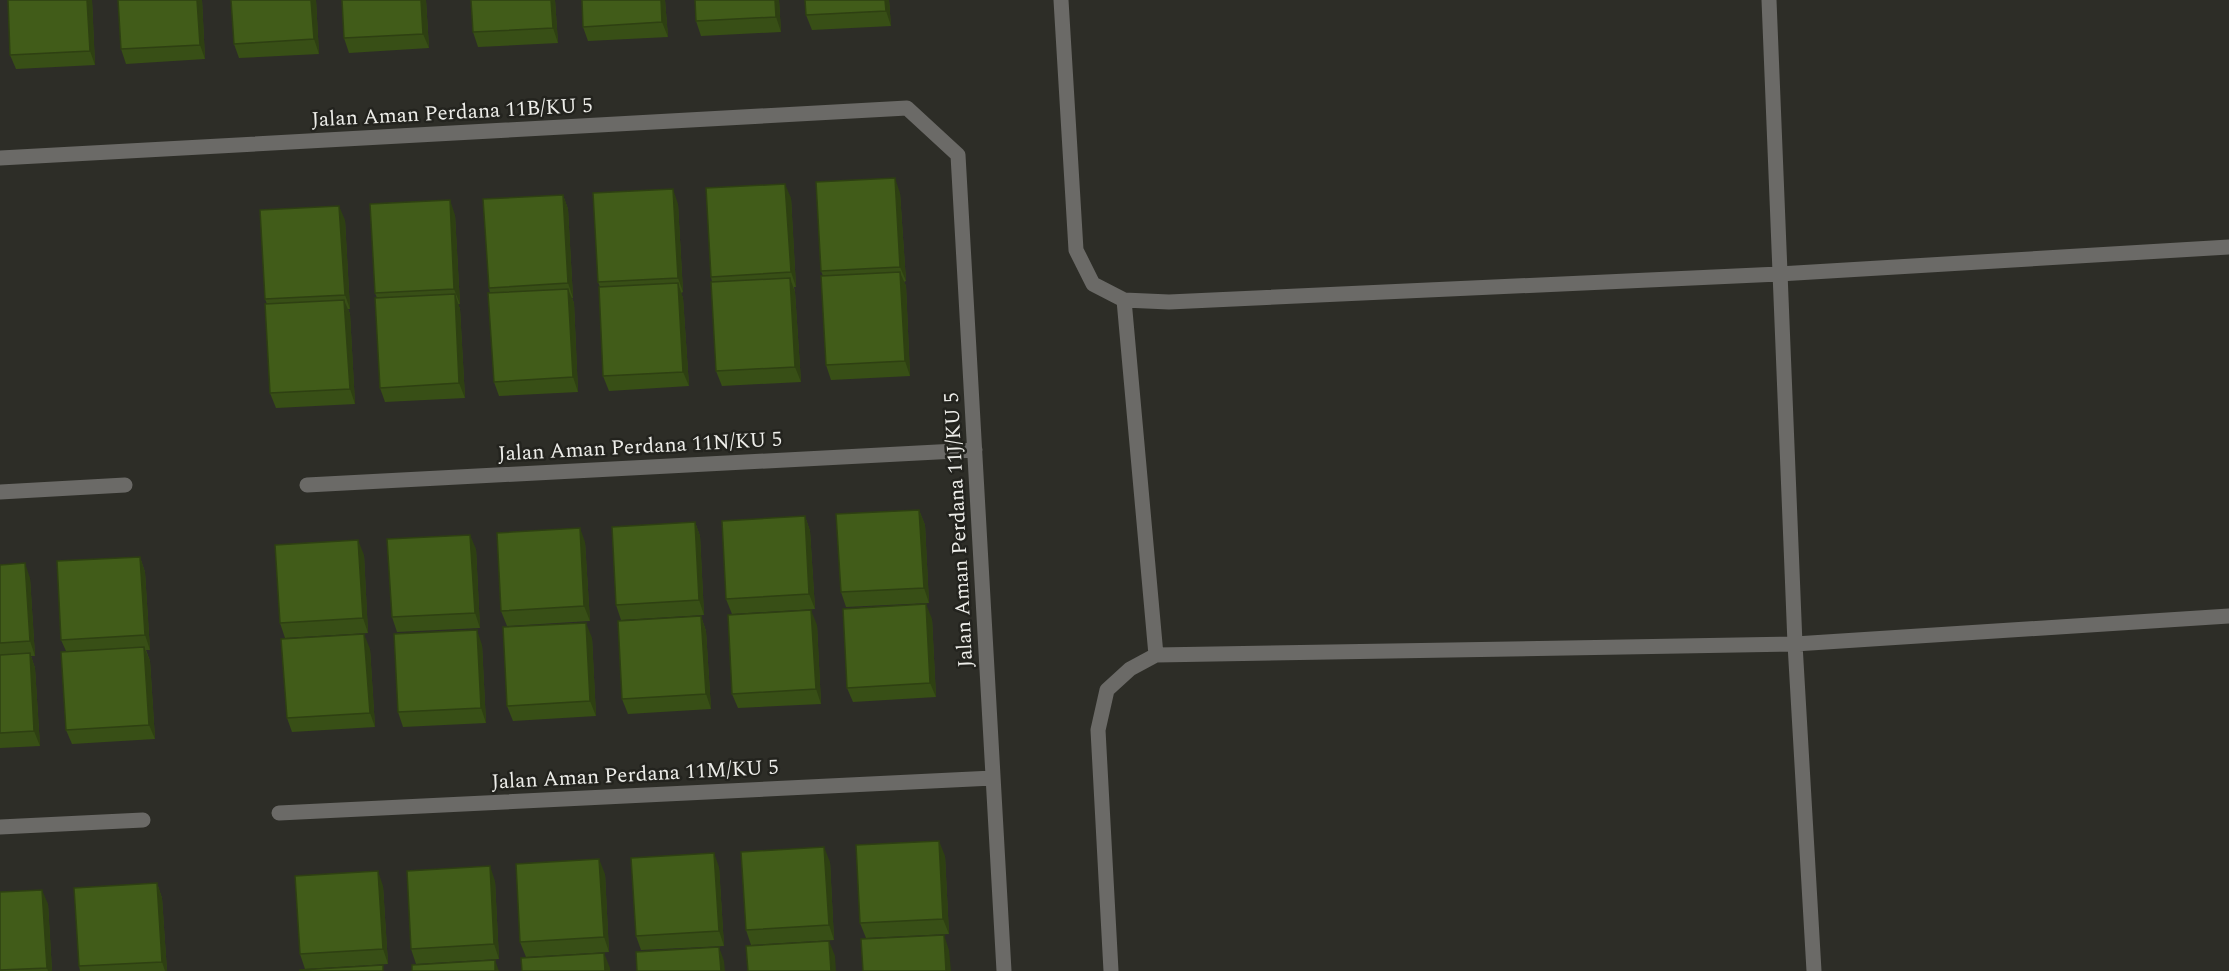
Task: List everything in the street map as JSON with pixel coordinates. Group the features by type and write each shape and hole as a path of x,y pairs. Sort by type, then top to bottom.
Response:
{"street":[{"path":"1060,0 1076,250 1093,284 1124,300 1180,302 1779,274 2229,247"},
{"path":"1769,0 1795,644 1814,971"},
{"name":"Jalan Aman Perdana 11B/KU 5","path":"0,158 907,108"},
{"name":"Jalan Aman Perdana 11J/KU 5","path":"907,108 958,155 1005,971"},
{"path":"1124,300 1156,655"},
{"name":"Jalan Aman Perdana 11N/KU 5","path":"307,485 975,450"},
{"path":"0,492 125,486"},
{"path":"1111,971 1098,730 1107,690 1130,669 1156,655 1795,644 2229,616"},
{"name":"Jalan Aman Perdana 11M/KU 5","path":"279,813 993,778"},
{"path":"0,828 143,820"}],"building":[{"path":"8,0 87,0 90,51 10,55"},
{"path":"118,0 197,0 200,45 121,49"},
{"path":"231,0 311,0 314,39 234,44"},
{"path":"342,0 421,0 423,34 344,38"},
{"path":"471,0 551,0 553,28 473,32"},
{"path":"582,0 661,0 662,22 583,27"},
{"path":"695,0 775,0 776,17 696,21"},
{"path":"805,0 885,0 886,11 806,15"},
{"path":"895,178 900,267 821,271 816,182"},
{"path":"785,184 791,272 711,277 706,188"},
{"path":"673,189 678,278 598,282 593,193"},
{"path":"563,195 568,283 489,288 483,199"},
{"path":"450,200 454,289 375,293 370,204"},
{"path":"339,206 345,295 265,299 260,210"},
{"path":"900,272 905,361 826,365 821,276"},
{"path":"790,278 795,367 716,371 711,282"},
{"path":"678,283 683,372 603,376 599,287"},
{"path":"568,289 573,377 494,382 488,293"},
{"path":"455,294 459,383 380,388 375,298"},
{"path":"344,300 350,389 270,393 265,304"},
{"path":"919,510 924,588 841,592 836,514"},
{"path":"805,516 809,594 726,599 722,521"},
{"path":"695,522 699,600 616,605 612,527"},
{"path":"580,528 584,606 501,611 497,533"},
{"path":"470,535 475,613 392,617 387,539"},
{"path":"358,540 363,618 280,623 275,545"},
{"path":"140,557 145,635 61,640 57,561"},
{"path":"25,563 30,641 0,643 0,565"},
{"path":"926,604 930,683 847,688 843,609"},
{"path":"811,610 816,689 732,694 728,615"},
{"path":"701,616 706,694 622,699 618,621"},
{"path":"586,623 590,701 507,706 503,627"},
{"path":"477,630 481,708 398,712 394,634"},
{"path":"364,634 370,713 287,718 281,639"},
{"path":"144,647 149,725 66,730 61,652"},
{"path":"30,653 34,731 0,733 0,655"},
{"path":"939,841 943,919 860,923 856,845"},
{"path":"824,847 829,925 746,930 741,852"},
{"path":"714,853 719,931 636,936 631,858"},
{"path":"599,859 604,937 520,942 516,864"},
{"path":"490,866 494,944 411,949 407,871"},
{"path":"378,871 383,949 300,954 295,876"},
{"path":"157,883 162,962 79,966 74,888"},
{"path":"42,890 47,968 0,970 0,892"},
{"path":"944,935 946,971 863,971 861,939"},
{"path":"829,941 831,971 748,971 746,946"},
{"path":"719,947 721,971 637,971 636,952"},
{"path":"604,953 605,971 522,971 521,958"},
{"path":"495,960 495,971 412,971 412,965"},
{"path":"383,965 383,971 300,971 300,970"}]}
